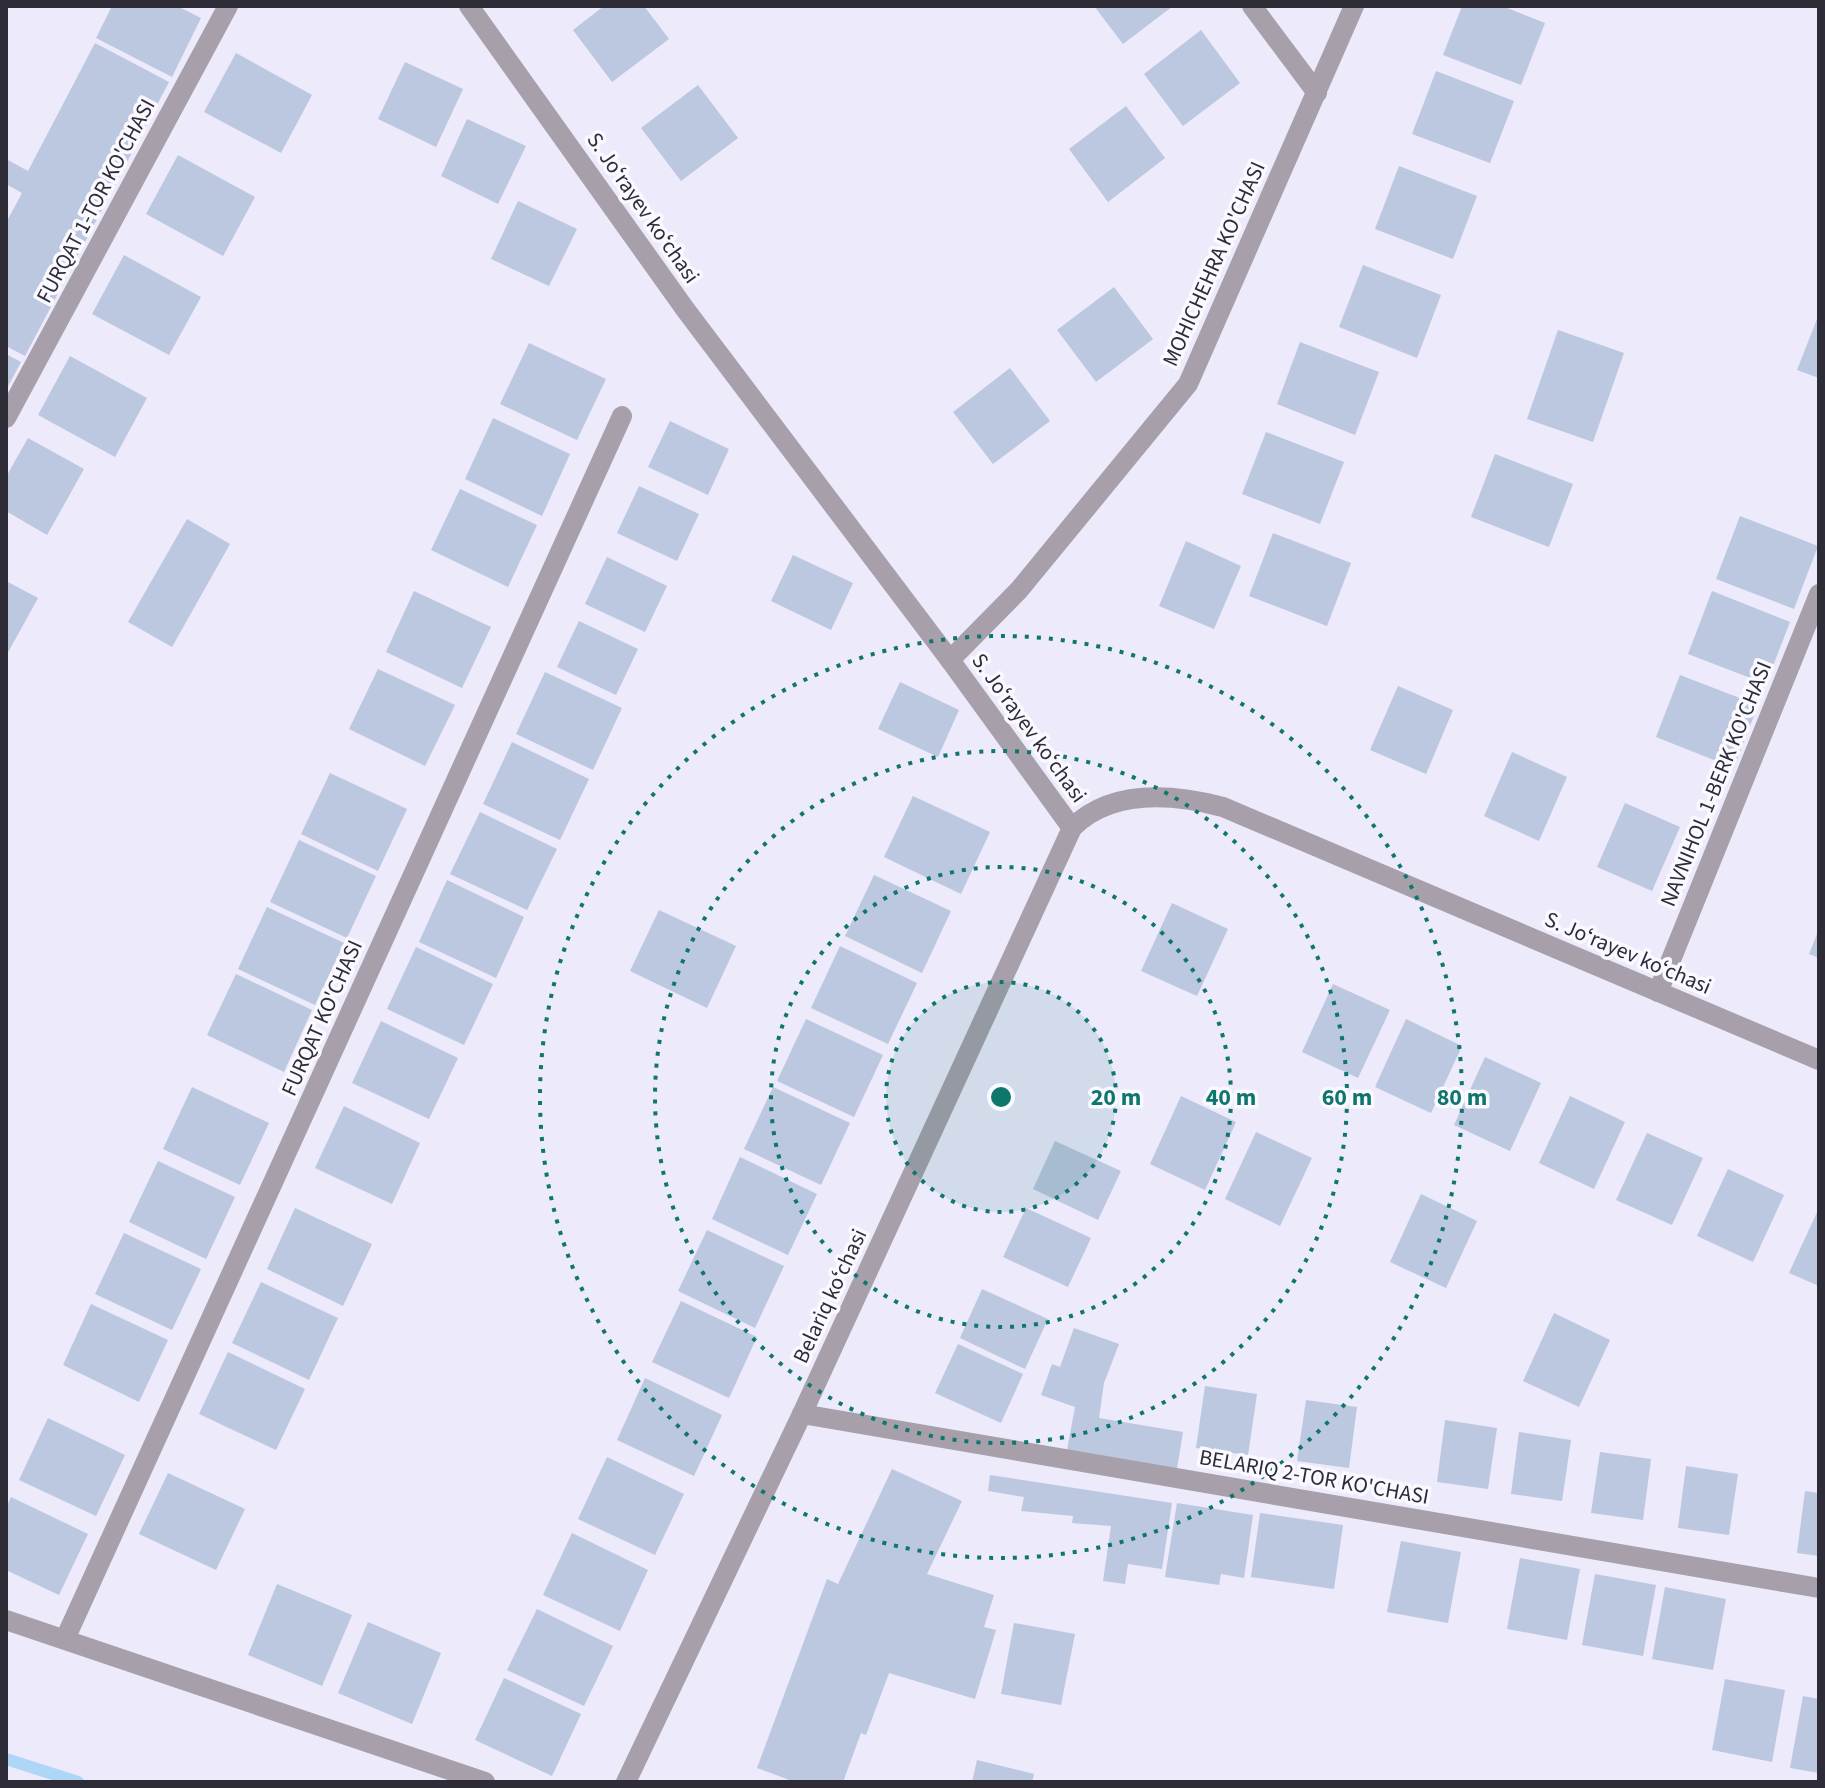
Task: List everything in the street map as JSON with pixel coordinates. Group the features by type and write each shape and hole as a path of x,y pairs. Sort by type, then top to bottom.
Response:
{"street":[{"name":"FURQAT 1-TOR KO'CHASI","path":"6,418 228,6"},
{"name":"S. Joʻrayev koʻchasi","path":"469,6 685,309 950,660 1072,828 1086,814 1125,800 1182,799 1223,807 1819,1060"},
{"path":"1252,6 1317,93"},
{"name":"MOHICHEHRA KO'CHASI","path":"950,660 1019,590 1188,384 1354,6"},
{"name":"FURQAT KO'CHASI","path":"65,1639 622,416"},
{"name":"NAVNIHOL 1-BERK KO'CHASI","path":"1658,992 1819,594"},
{"name":"Belariq koʻchasi","path":"626,1782 802,1414 1072,828"},
{"name":"BELARIQ 2-TOR KO'CHASI","path":"802,1414 1819,1588"},
{"path":"6,1620 485,1782"}],"building":[{"path":"112,6 177,6 201,18 172,77 96,38"},
{"path":"604,6 644,6 669,39 612,82 573,30"},
{"path":"1094,6 1173,6 1123,44"},
{"path":"1462,6 1502,6 1545,23 1521,85 1443,55"},
{"path":"1201,30 1240,83 1183,126 1144,74"},
{"path":"95,43 169,82 25,356 6,346 6,223 22,193 6,184 6,159 28,171"},
{"path":"236,53 312,95 281,153 204,112"},
{"path":"405,62 463,89 436,147 378,119"},
{"path":"1436,71 1514,101 1490,163 1412,134"},
{"path":"698,85 738,138 681,181 641,128"},
{"path":"1126,106 1165,158 1108,202 1069,149"},
{"path":"467,119 526,146 498,204 441,176"},
{"path":"178,155 255,197 223,256 146,214"},
{"path":"1399,166 1477,196 1453,259 1375,229"},
{"path":"518,201 577,229 549,286 491,259"},
{"path":"124,255 201,297 169,355 92,314"},
{"path":"1363,265 1441,295 1417,358 1339,327"},
{"path":"1114,287 1153,339 1096,382 1057,330"},
{"path":"1819,314 1819,378 1797,370"},
{"path":"1558,330 1624,353 1593,442 1527,419"},
{"path":"1300,342 1379,372 1355,435 1277,404"},
{"path":"529,343 606,379 577,440 500,404"},
{"path":"6,354 21,362 6,390"},
{"path":"70,356 147,398 115,457 38,415"},
{"path":"1010,368 1050,421 993,464 953,412"},
{"path":"493,418 570,454 542,516 465,479"},
{"path":"670,421 729,449 708,495 648,467"},
{"path":"1266,432 1344,462 1320,524 1242,494"},
{"path":"28,438 84,469 47,535 6,511 6,477"},
{"path":"1495,454 1573,484 1549,547 1471,517"},
{"path":"639,486 699,514 677,561 617,533"},
{"path":"460,489 537,525 508,587 431,550"},
{"path":"1740,516 1818,546 1794,609 1716,579"},
{"path":"187,519 230,544 172,647 128,622"},
{"path":"1273,533 1351,563 1327,626 1249,596"},
{"path":"1186,541 1241,566 1214,629 1159,606"},
{"path":"793,555 853,583 831,630 771,601"},
{"path":"607,557 667,586 645,632 585,604"},
{"path":"6,581 38,598 6,656"},
{"path":"414,591 491,627 462,688 386,652"},
{"path":"1712,591 1790,622 1766,684 1688,654"},
{"path":"579,621 638,649 616,695 557,667"},
{"path":"378,669 455,705 425,766 349,729"},
{"path":"545,672 622,708 593,770 516,734"},
{"path":"1680,675 1758,705 1734,768 1656,737"},
{"path":"900,682 959,710 938,757 878,729"},
{"path":"1398,686 1453,710 1426,774 1370,750"},
{"path":"512,742 589,779 560,840 483,804"},
{"path":"1512,752 1567,777 1539,841 1484,816"},
{"path":"330,773 407,809 378,871 301,834"},
{"path":"913,796 990,832 961,894 884,857"},
{"path":"1625,803 1680,827 1652,891 1597,867"},
{"path":"480,812 557,849 527,910 450,874"},
{"path":"299,840 376,876 347,938 270,902"},
{"path":"874,875 951,911 922,973 845,936"},
{"path":"447,880 524,917 496,978 419,942"},
{"path":"1172,903 1228,929 1197,996 1141,971"},
{"path":"267,907 344,943 315,1005 238,969"},
{"path":"659,910 736,946 707,1008 630,971"},
{"path":"1819,929 1819,958 1809,954"},
{"path":"840,946 917,983 888,1044 811,1008"},
{"path":"416,947 493,984 464,1045 387,1009"},
{"path":"236,974 312,1010 284,1072 207,1035"},
{"path":"1333,984 1390,1010 1358,1078 1302,1052"},
{"path":"806,1019 883,1055 854,1117 777,1081"},
{"path":"1406,1019 1462,1046 1431,1113 1375,1087"},
{"path":"381,1021 458,1058 429,1119 352,1083"},
{"path":"1485,1057 1541,1083 1510,1151 1454,1125"},
{"path":"192,1087 269,1123 240,1185 163,1149"},
{"path":"773,1087 850,1123 821,1185 744,1149"},
{"path":"1181,1096 1236,1122 1205,1190 1150,1164"},
{"path":"1570,1096 1625,1122 1594,1189 1539,1163"},
{"path":"344,1106 420,1143 392,1204 315,1168"},
{"path":"1256,1132 1312,1158 1280,1226 1225,1199"},
{"path":"1647,1133 1703,1158 1672,1225 1616,1200"},
{"path":"1055,1141 1121,1171 1098,1220 1033,1189"},
{"path":"740,1157 817,1194 788,1255 712,1219"},
{"path":"158,1161 235,1197 206,1259 129,1222"},
{"path":"1728,1169 1784,1195 1753,1262 1697,1236"},
{"path":"1421,1194 1477,1221 1446,1288 1390,1262"},
{"path":"295,1208 372,1244 343,1306 267,1269"},
{"path":"1026,1208 1091,1238 1068,1287 1003,1257"},
{"path":"1819,1208 1819,1286 1789,1273"},
{"path":"707,1230 784,1266 755,1328 678,1291"},
{"path":"124,1233 201,1269 172,1330 95,1294"},
{"path":"261,1282 338,1318 309,1380 232,1343"},
{"path":"982,1289 1048,1319 1025,1369 960,1338"},
{"path":"681,1301 757,1337 729,1398 652,1362"},
{"path":"91,1304 168,1340 139,1402 63,1365"},
{"path":"1554,1313 1610,1340 1579,1407 1523,1381"},
{"path":"1074,1328 1119,1344 1104,1383 1099,1418 1183,1432 1177,1469 1067,1450 1075,1407 1041,1395 1052,1364 1060,1367"},
{"path":"958,1344 1023,1374 1001,1423 935,1393"},
{"path":"228,1352 305,1389 276,1450 199,1414"},
{"path":"645,1378 722,1415 694,1476 617,1440"},
{"path":"1205,1386 1257,1394 1248,1455 1196,1448"},
{"path":"1306,1400 1357,1407 1349,1468 1297,1461"},
{"path":"48,1418 125,1455 96,1516 19,1480"},
{"path":"1445,1420 1497,1428 1488,1489 1437,1482"},
{"path":"1519,1432 1571,1440 1562,1501 1511,1494"},
{"path":"1600,1452 1651,1459 1643,1520 1591,1513"},
{"path":"607,1457 684,1494 655,1555 578,1519"},
{"path":"1686,1466 1738,1474 1729,1535 1678,1528"},
{"path":"892,1469 962,1501 927,1574 994,1595 984,1627 996,1630 975,1699 889,1673 866,1735 861,1733 843,1782 795,1782 757,1768 827,1579 838,1584"},
{"path":"168,1473 245,1509 216,1570 139,1534"},
{"path":"990,1475 1172,1503 1162,1569 1128,1564 1125,1584 1103,1581 1111,1526 1072,1523 1073,1516 1021,1511 1024,1497 988,1491"},
{"path":"1805,1491 1819,1493 1819,1556 1797,1553"},
{"path":"11,1497 88,1534 59,1595 6,1570 6,1508"},
{"path":"1177,1503 1253,1515 1244,1578 1221,1574 1219,1585 1165,1577"},
{"path":"1260,1513 1343,1525 1334,1589 1251,1577"},
{"path":"572,1533 648,1570 620,1631 543,1595"},
{"path":"1401,1541 1461,1552 1448,1623 1387,1612"},
{"path":"1520,1558 1580,1569 1567,1640 1507,1629"},
{"path":"1595,1574 1656,1585 1643,1656 1582,1645"},
{"path":"277,1584 352,1615 322,1686 248,1655"},
{"path":"1665,1587 1726,1599 1713,1670 1652,1659"},
{"path":"537,1609 613,1646 584,1706 507,1670"},
{"path":"368,1622 441,1653 412,1724 338,1693"},
{"path":"1014,1623 1075,1634 1061,1705 1001,1694"},
{"path":"504,1678 581,1714 552,1776 475,1740"},
{"path":"1725,1679 1785,1690 1772,1762 1712,1750"},
{"path":"1803,1696 1819,1699 1819,1773 1790,1768"},
{"path":"977,1760 1034,1774 1032,1782 972,1782"}],"waterway":[{"path":"6,1759 78,1782"}]}
